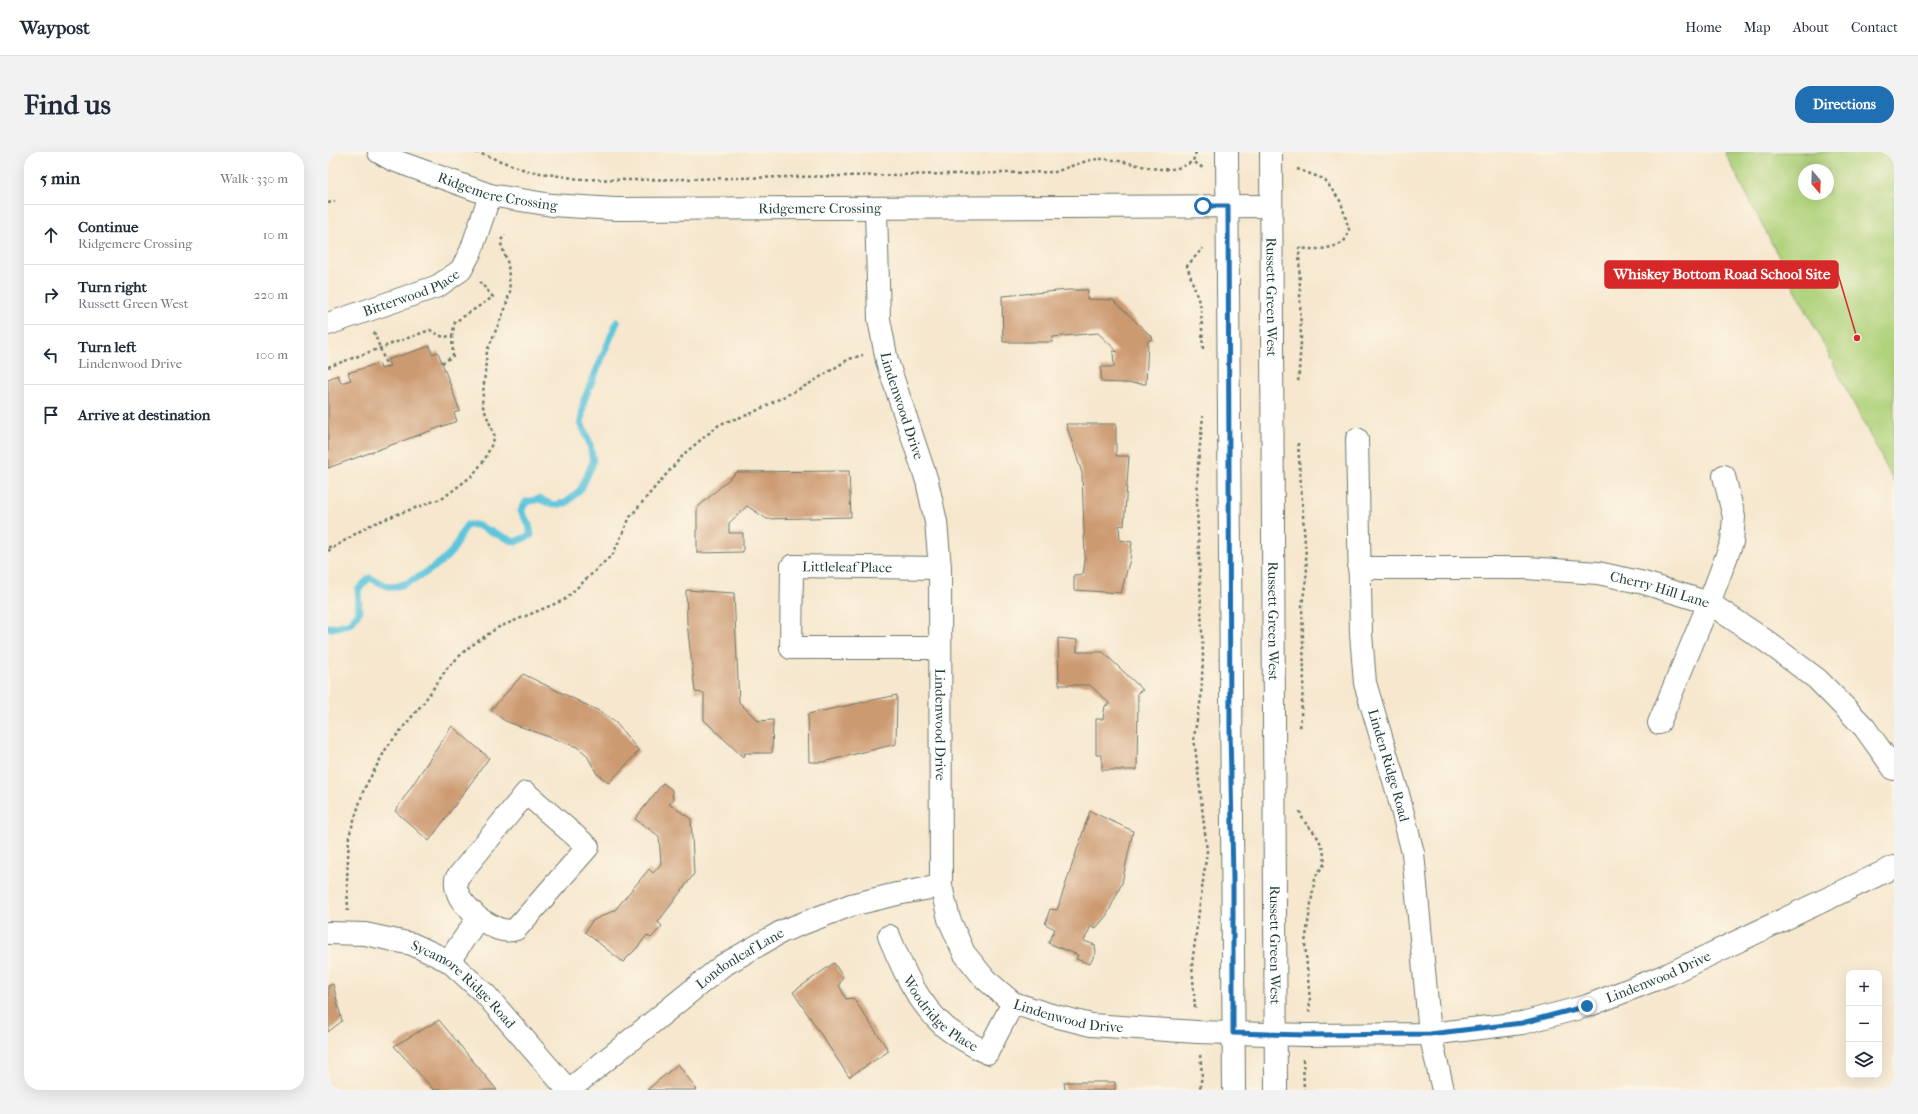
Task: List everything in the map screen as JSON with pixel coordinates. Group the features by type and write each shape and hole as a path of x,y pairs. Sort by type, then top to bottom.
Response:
{"street":[{"name":"Ridgemere Crossing","path":"379,152 393,160 490,195 552,205 614,209 1271,206"},
{"path":"1227,152 1230,729 1233,879 1234,1090"},
{"name":"Russett Green West","path":"1271,152 1276,1090"},
{"name":"Bitterwood Place","path":"328,324 438,286 461,270 471,251 490,195"},
{"name":"Lindenwood Drive","path":"876,209 879,319 887,361 927,481 936,522 940,568 941,886 949,919 964,953 985,979 1014,1003 1051,1015 1091,1025 1197,1032 1306,1035 1430,1034 1522,1023 1587,1006 1669,974 1894,867"},
{"name":"Linden Ridge Road","path":"1358,439 1359,568 1361,634 1365,683 1398,794 1412,853 1430,1034 1443,1090"},
{"path":"1659,723 1709,604 1732,542 1734,517 1724,476"},
{"name":"Littleleaf Place","path":"940,568 792,566 791,648 940,648"},
{"name":"Cherry Hill Lane","path":"1359,568 1527,568 1598,573 1644,583 1709,604 1766,641 1817,680 1864,727 1894,770"},
{"path":"526,793 588,847 516,929 508,932 498,930 478,918 457,895 455,887 456,879 526,793"},
{"name":"Londonleaf Lane","path":"568,1090 722,966 783,931 851,905 897,894 941,886"},
{"path":"449,961 478,918"},
{"name":"Sycamore Ridge Road","path":"338,933 365,934 412,944 449,961 486,995 568,1090"},
{"name":"Woodridge Place","path":"889,936 905,974 919,999 945,1027 987,1053 1014,1003"}],"path":[{"path":"476,152 528,171 579,179 632,180 1055,172 1098,158 1122,161 1134,166 1177,169 1185,167 1193,161 1196,152"},
{"path":"1193,161 1203,168"},
{"path":"1297,169 1324,179 1340,202 1350,230 1344,242 1331,249 1316,250 1299,248 1300,342 1298,387"},
{"path":"328,203 335,201"},
{"path":"497,248 500,241 506,235"},
{"path":"328,551 368,526 443,498 473,476 485,459 494,437 482,404 487,351 505,309 510,291 508,264 500,241"},
{"path":"1203,248 1187,266 1201,308 1203,353"},
{"path":"442,363 453,356 452,336 455,322 493,297 480,282 483,275"},
{"path":"367,311 387,367"},
{"path":"328,367 430,330 443,337 452,336"},
{"path":"338,933 347,881 349,836 364,790 387,747 424,702 448,667 468,648 497,628 564,600 613,554 630,517 656,486 685,454 720,424 750,414 809,384 849,359 885,347"},
{"path":"1200,1090 1202,1074 1192,964 1207,851 1194,737 1201,698 1203,657 1197,506 1198,464 1204,415"},
{"path":"1298,438 1307,572 1302,606 1304,675 1300,730"},
{"path":"328,546 336,547"},
{"path":"1298,804 1302,821 1316,835 1323,849 1325,863 1315,877 1305,943 1310,1001 1302,1066 1304,1090"}],"green space":[{"path":"1725,152 1894,152 1894,482"}],"building":[{"path":"1068,290 1088,290 1087,299 1113,300 1153,338 1148,341 1146,384 1101,382 1101,367 1114,367 1113,351 1118,352 1098,333 1053,337 1052,342 1003,342 1002,296"},
{"path":"430,346 432,354 438,352 460,411 454,413 457,421 328,468 328,379 338,375 341,383 351,380 348,373 379,363 381,369 390,366 387,360"},
{"path":"1066,424 1116,424 1116,456 1129,456 1124,526 1119,525 1120,540 1132,542 1130,559 1121,593 1074,590 1074,575 1083,574 1085,561 1082,473"},
{"path":"849,471 851,517 767,519 747,506 729,523 729,533 743,533 743,552 697,553 697,508 737,472"},
{"path":"686,590 734,593 739,702 758,721 773,720 772,753 745,753 744,758 704,720 704,693 695,692 687,623"},
{"path":"1058,638 1077,640 1077,652 1103,652 1143,690 1138,692 1137,770 1102,770 1102,755 1096,755 1096,719 1103,719 1105,706 1110,704 1090,685 1059,685"},
{"path":"523,674 603,713 616,723 639,751 609,783 597,774 586,754 577,747 505,721 491,710"},
{"path":"897,695 896,744 823,762 809,762 808,714"},
{"path":"452,726 489,758 429,841 395,811"},
{"path":"663,783 672,790 673,800 669,804 691,819 694,874 658,922 662,926 651,938 647,935 623,962 585,932 592,921 615,910 649,869 653,873 661,864 659,836 635,819"},
{"path":"1090,811 1133,831 1122,883 1107,915 1096,928 1091,926 1084,941 1095,945 1096,952 1090,964 1076,959 1078,955 1048,943 1055,929 1045,924 1050,909 1057,910"},
{"path":"834,963 843,977 839,985 846,999 853,998 889,1051 849,1077 793,992"},
{"path":"333,984 342,1021 328,1032 328,986"},
{"path":"439,1020 497,1090 434,1090 394,1046"},
{"path":"678,1064 697,1090 647,1090"},
{"path":"1064,1082 1115,1082 1115,1090 1065,1090"}],"waterway":[{"path":"328,627 332,628 351,623 359,612 358,590 369,578 392,587 399,586 415,579 433,568 447,556 454,548 467,525 476,525 515,542 531,535 529,525 521,511 526,502 539,499 553,505 566,503 581,489 593,462 590,444 581,423 584,400 617,322"}],"place":[{"name":"Whiskey Bottom Road School Site","path":"1857,338"}],"route":[{"path":"1203,206 1228,206 1233,1033 1306,1035 1430,1034 1522,1023 1587,1006"}]}
